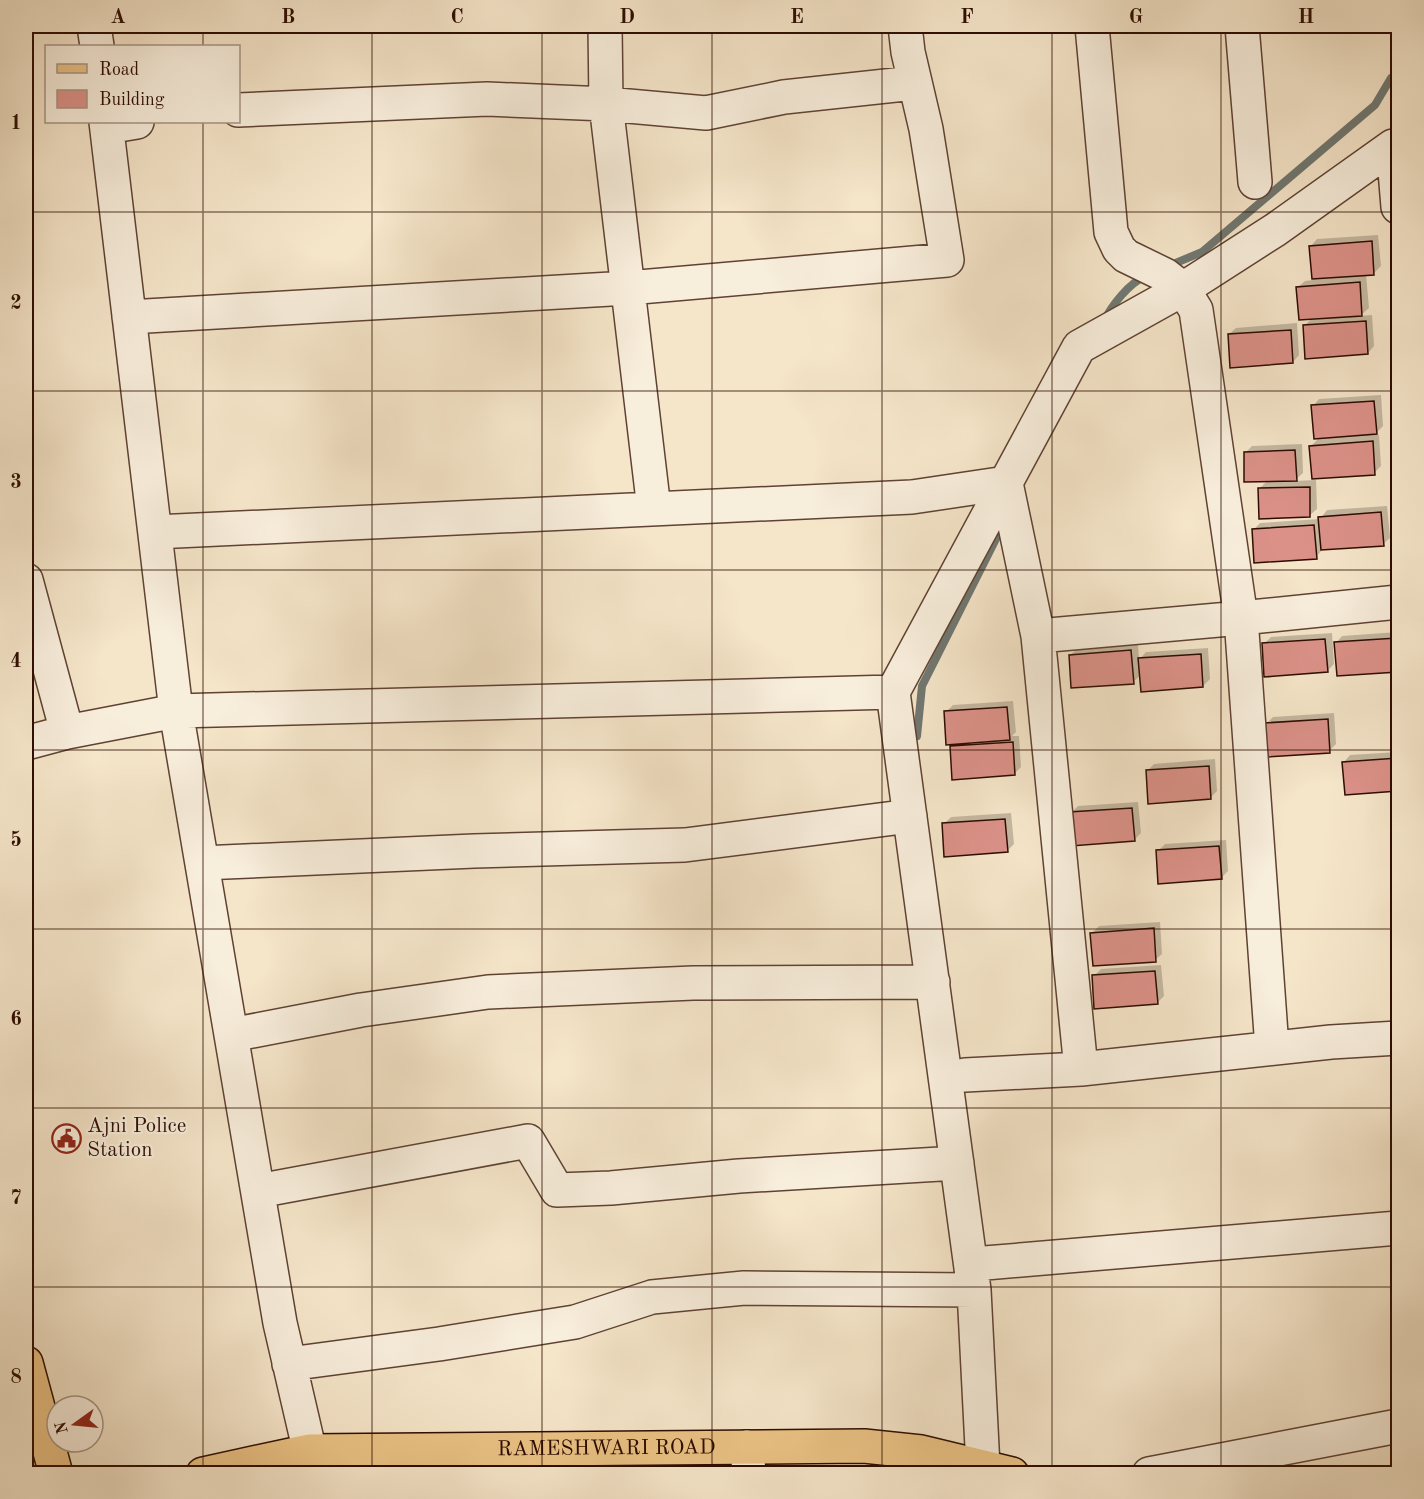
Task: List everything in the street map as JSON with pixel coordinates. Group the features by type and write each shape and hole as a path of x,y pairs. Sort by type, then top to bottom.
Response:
{"main road":[{"path":"26,1363 56,1473"},
{"name":"RAMESHWARI ROAD","path":"203,1473 312,1462 748,1460 864,1446 922,1463 997,1470"}],"street":[{"path":"94,26 97,45"},
{"path":"605,26 606,104 654,509"},
{"path":"129,317 628,288 947,260 926,129 914,83 905,26"},
{"path":"1092,26 1112,232 1119,249 1126,256 1165,275 1183,289 1196,310 1240,618 1272,1048"},
{"path":"1242,26 1255,182"},
{"path":"240,110 487,99 606,104 706,113 784,97 914,83"},
{"path":"116,123 129,317 176,711 280,1323 312,1462"},
{"path":"997,1470 980,1276 957,1163 893,692 1079,348 1183,289 1275,230 1393,146 1398,207"},
{"path":"155,532 912,497 1006,483"},
{"path":"1006,483 1038,636 1081,1069"},
{"path":"26,580 67,732"},
{"path":"1038,636 1398,602"},
{"path":"26,743 67,732 176,711 893,692"},
{"path":"202,863 685,845 910,816"},
{"path":"231,1035 361,1010 488,992 693,983 933,982"},
{"path":"964,1076 1081,1069 1331,1042 1398,1038"},
{"path":"258,1191 528,1141 557,1190 957,1163"},
{"path":"289,1364 439,1344 575,1322 652,1297 744,1288 980,1276 1398,1228"},
{"path":"1149,1473 1398,1426"}],"building":[{"path":"1372,241 1374,275 1312,279 1309,246"},
{"path":"1360,282 1362,316 1299,320 1296,287"},
{"path":"1366,321 1368,354 1305,359 1303,325"},
{"path":"1291,330 1293,363 1230,368 1228,334"},
{"path":"1374,401 1377,434 1314,439 1311,405"},
{"path":"1373,441 1375,475 1312,479 1309,446"},
{"path":"1295,450 1297,481 1244,482 1244,452"},
{"path":"1310,487 1310,517 1259,519 1258,488"},
{"path":"1381,512 1384,546 1321,550 1318,517"},
{"path":"1314,525 1317,559 1254,563 1252,529"},
{"path":"1397,638 1398,672 1337,676 1334,642"},
{"path":"1325,639 1328,672 1264,677 1262,643"},
{"path":"1131,650 1134,684 1071,688 1069,655"},
{"path":"1201,654 1203,687 1141,692 1138,658"},
{"path":"1007,707 1010,740 946,745 944,711"},
{"path":"1328,719 1330,753 1267,757 1264,723"},
{"path":"1013,742 1015,775 952,780 950,746"},
{"path":"1398,758 1398,791 1345,795 1342,762"},
{"path":"1209,766 1211,799 1148,804 1146,770"},
{"path":"1132,808 1135,841 1071,846 1069,812"},
{"path":"1005,819 1008,852 944,857 942,823"},
{"path":"1219,846 1222,879 1158,884 1156,850"},
{"path":"1154,928 1156,962 1093,966 1090,933"},
{"path":"1155,971 1158,1004 1094,1009 1092,975"}],"waterway":[{"path":"1166,267 1202,252 1375,105 1391,78 1398,77"},
{"path":"1104,321 1122,295 1146,276"},
{"path":"917,736 922,686 997,537"}],"place":[{"name":"Ajni Police Station","path":"66,1138"}]}
